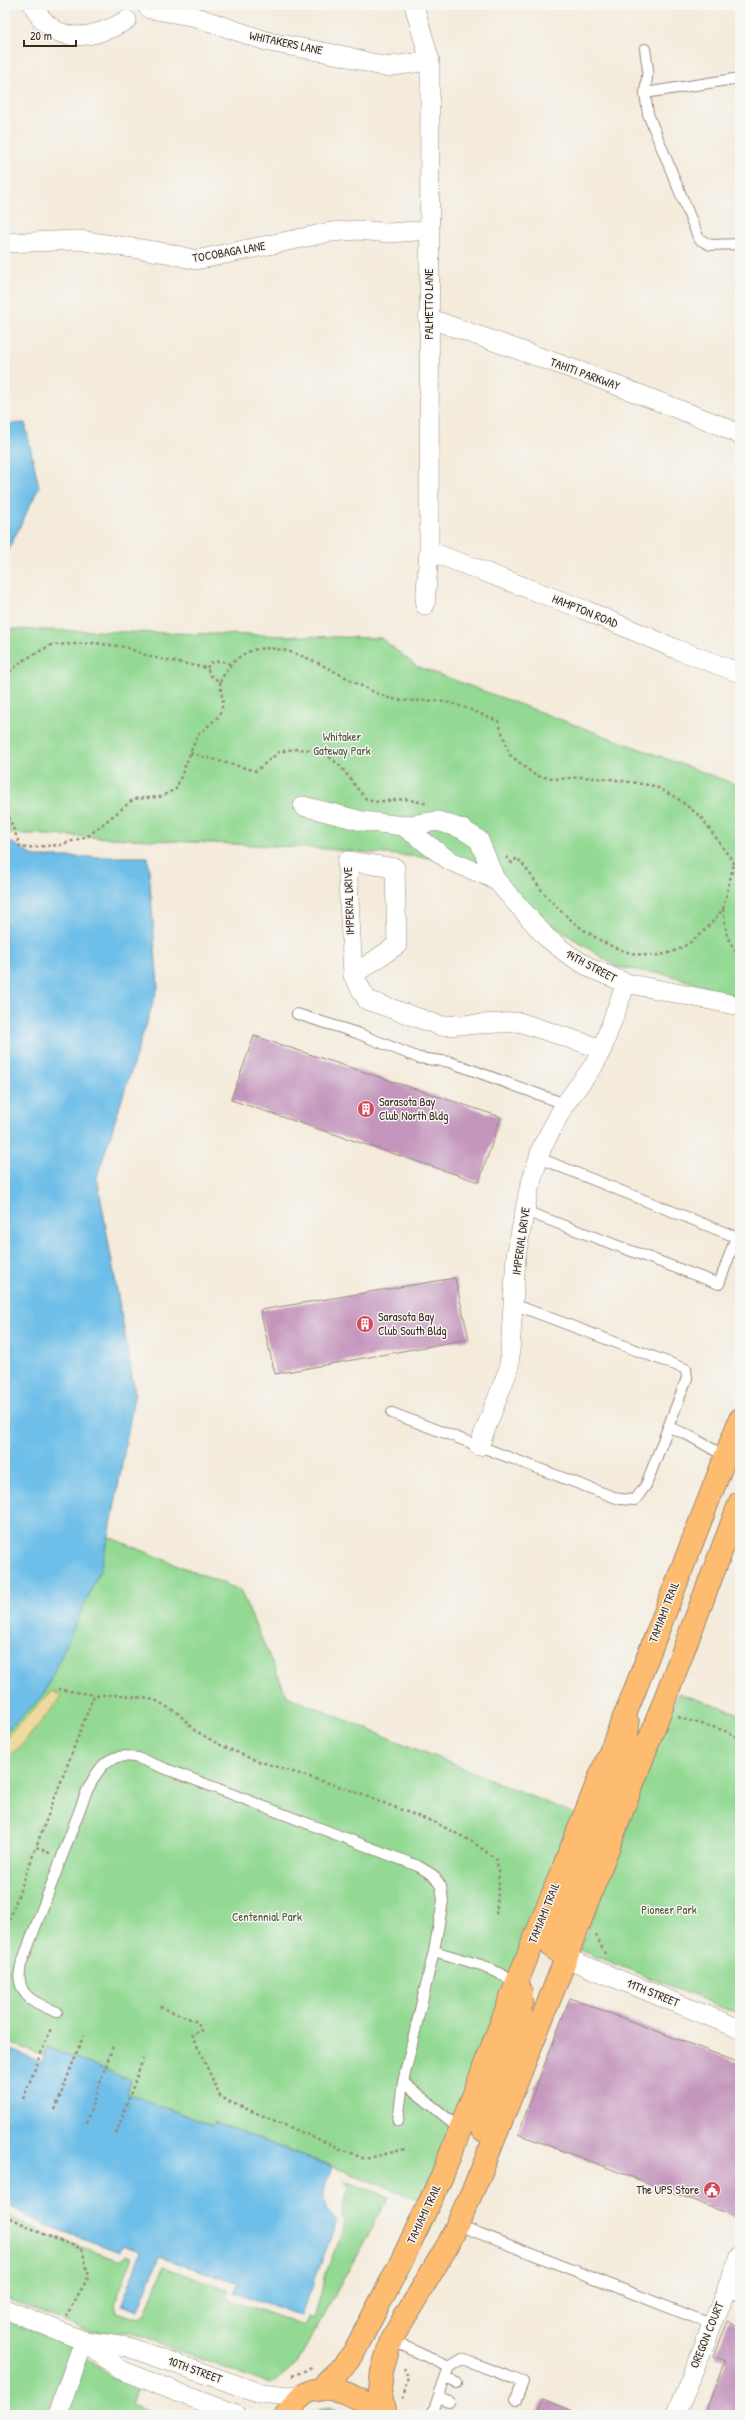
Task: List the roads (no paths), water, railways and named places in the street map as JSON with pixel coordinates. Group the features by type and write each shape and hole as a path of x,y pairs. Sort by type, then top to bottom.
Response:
{"main road":[{"name":"TAMIAMI TRAIL","path":"286,2415 340,2370 357,2346 422,2220 460,2131 516,1982 630,1700 740,1419"},
{"path":"384,2415 380,2390 382,2371 391,2340 441,2258 470,2198 566,1958 740,1502"},
{"path":"566,1958 554,1950 552,1947 552,1941 626,1754 630,1700"},
{"path":"470,2198 482,2130 521,2020 521,1992 516,1982"},
{"path":"312,2392 340,2391 354,2396 384,2415"}],"street":[{"path":"33,5 42,22 57,32 74,36 93,35 127,20"},
{"name":"WHITAKERS LANE","path":"146,5 150,9 196,17 269,42 345,56 385,68 430,61"},
{"name":"PALMETTO LANE","path":"414,5 430,61 428,318 429,551 425,606"},
{"name":"TOCOBAGA LANE","path":"5,243 78,240 160,252 196,260 331,232 359,230 389,233 429,230"},
{"name":"TAHITI PARKWAY","path":"428,318 588,374 722,426 740,435"},
{"name":"HAMPTON ROAD","path":"429,551 585,610 676,649 740,673"},
{"name":"14TH STREET","path":"303,806 348,819 403,826 438,821 470,833 482,846 495,879 557,947 592,969 626,983 740,1006"},
{"name":"14TH STREET","path":"403,826 450,861 495,879"},
{"name":"IMPERIAL DRIVE","path":"353,975 397,945 395,868 347,861 353,975 367,1000 441,1026 519,1022 602,1049"},
{"name":"IMPERIAL DRIVE","path":"479,1446 509,1368 516,1256 525,1211 542,1147 565,1104 594,1065 602,1049 626,983"},
{"name":"11TH STREET","path":"566,1958 740,2029"},
{"name":"OREGON COURT","path":"676,2415 711,2324 732,2295 740,2256"},
{"name":"10TH STREET","path":"5,2308 84,2341 121,2370 236,2415"},
{"path":"57,2415 84,2341"},
{"name":"10TH STREET","path":"84,2341 128,2347 260,2393 272,2395 312,2392"}],"lane":[{"path":"645,49 648,69 645,93 648,114 698,239 710,245 740,244"},
{"path":"645,93 740,78"},
{"path":"297,1014 356,1033 419,1058 450,1062 565,1104"},
{"path":"525,1211 719,1284 736,1237 539,1158"},
{"path":"392,1413 619,1499 635,1500 646,1485 687,1378 686,1369 513,1304"},
{"path":"668,1427 686,1434 725,1456"},
{"path":"57,2012 30,1998 20,1988 18,1977 86,1793 99,1769 115,1757 130,1756 418,1866 433,1875 441,1886 443,1901 434,1951 402,2082 398,2121"},
{"path":"434,1951 484,1966 516,1982"},
{"path":"402,2082 447,2118 460,2131"},
{"path":"458,2225 711,2324"},
{"path":"391,2340 448,2367"},
{"path":"432,2415 448,2367 462,2360 523,2382 516,2400"},
{"path":"444,2378 457,2383"},
{"path":"438,2398 449,2402"}],"water":[{"path":"25,423 39,487 5,557 5,424"},
{"path":"5,838 35,857 148,857 158,987 97,1177 135,1392 109,1537 100,1570 43,1696 5,1732"},
{"path":"47,2047 131,2080 127,2093 213,2126 215,2122 332,2167 324,2196 327,2210 337,2221 301,2316 235,2292 238,2283 159,2257 138,2311 122,2305 141,2251 122,2245 120,2252 46,2225 5,2204 5,2048 42,2062"}],"place":[{"name":"Sarasota Bay Club North Bldg","path":"366,1109"},
{"name":"Sarasota Bay Club South Bldg","path":"365,1324"},
{"name":"The UPS Store","path":"712,2190"}],"park label":[{"name":"Whitaker Gateway Park","path":"342,744"},
{"name":"Pioneer Park","path":"669,1910"},
{"name":"Centennial Park","path":"267,1917"}]}
